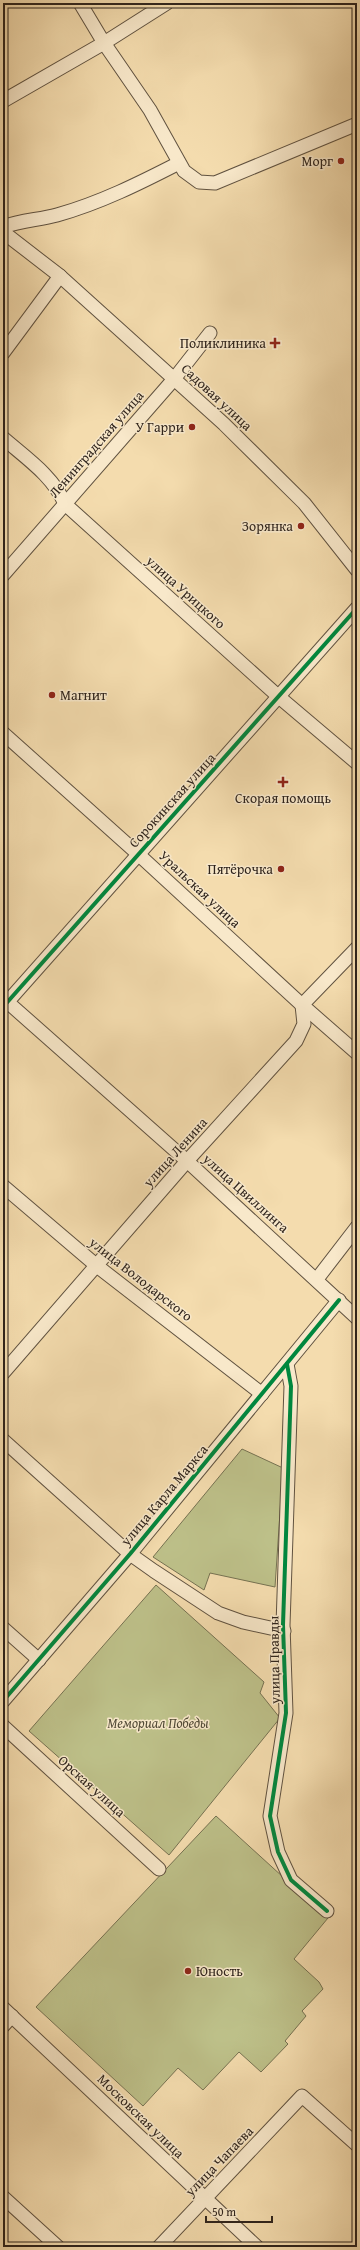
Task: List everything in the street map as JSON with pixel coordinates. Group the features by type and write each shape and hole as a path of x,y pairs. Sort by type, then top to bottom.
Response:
{"street":[{"path":"80,3 104,43 150,110 179,163 184,170 199,182 215,183 357,124"},
{"path":"3,101 104,43 167,3"},
{"path":"3,226 28,219 56,215 108,198 179,163"},
{"name":"Садовая улица","path":"3,232 60,276 224,424 304,503 357,570"},
{"path":"3,353 60,276"},
{"name":"Ленинградская улица","path":"3,575 174,379 210,333"},
{"name":"улица Урицкого","path":"3,438 52,481 65,504 280,697 357,762"},
{"name":"Сорокинская улица","path":"4,1002 280,697 357,608"},
{"name":"Уральская улица","path":"3,733 138,854 302,1005 357,1053"},
{"path":"302,1005 357,948"},
{"name":"улица Цвиллинга","path":"4,1002 187,1161 317,1279 357,1318"},
{"name":"улица Ленина","path":"3,1373 187,1161 296,1041 304,1024 302,1005"},
{"name":"улица Володарского","path":"3,1186 96,1266 262,1394"},
{"path":"317,1279 357,1227"},
{"name":"улица Карла Маркса","path":"3,1701 130,1554 339,1300"},
{"name":"улица Правды","path":"287,1364 291,1386 284,1631 286,1713 270,1816 278,1852 291,1880 327,1911"},
{"path":"3,1440 130,1554 218,1613 243,1622 284,1631"},
{"path":"3,1628 39,1660"},
{"name":"Орская улица","path":"3,1726 159,1869"},
{"path":"3,2026 8,2012"},
{"name":"Московская улица","path":"8,2012 257,2247"},
{"name":"улица Чапаева","path":"159,2247 302,2096 357,2145"},
{"path":"3,2197 58,2247"}],"green space":[{"path":"242,1449 283,1468 275,1587 210,1573 204,1590 153,1557"},
{"name":"Мемориал Победы","path":"156,1585 264,1682 260,1693 280,1718 169,1855 29,1731"},
{"name":"Юность","path":"216,1816 328,1918 294,1959 319,1982 323,1989 302,2011 306,2016 285,2041 288,2044 261,2072 239,2052 203,2090 178,2068 143,2106 36,2007"}],"cycle path":[{"path":"3,1007 357,608"},
{"path":"3,1701 130,1554 339,1300"},
{"path":"287,1364 291,1386 283,1625 286,1713 270,1816 278,1852 291,1880 327,1911"}],"place":[{"name":"Морг","path":"341,161"},
{"name":"Поликлиника","path":"275,343"},
{"name":"У Гарри","path":"192,427"},
{"name":"Зорянка","path":"301,526"},
{"name":"Магнит","path":"52,695"},
{"name":"Скорая помощь","path":"283,782"},
{"name":"Пятёрочка","path":"281,869"},
{"name":"Юность","path":"188,1971"}]}
